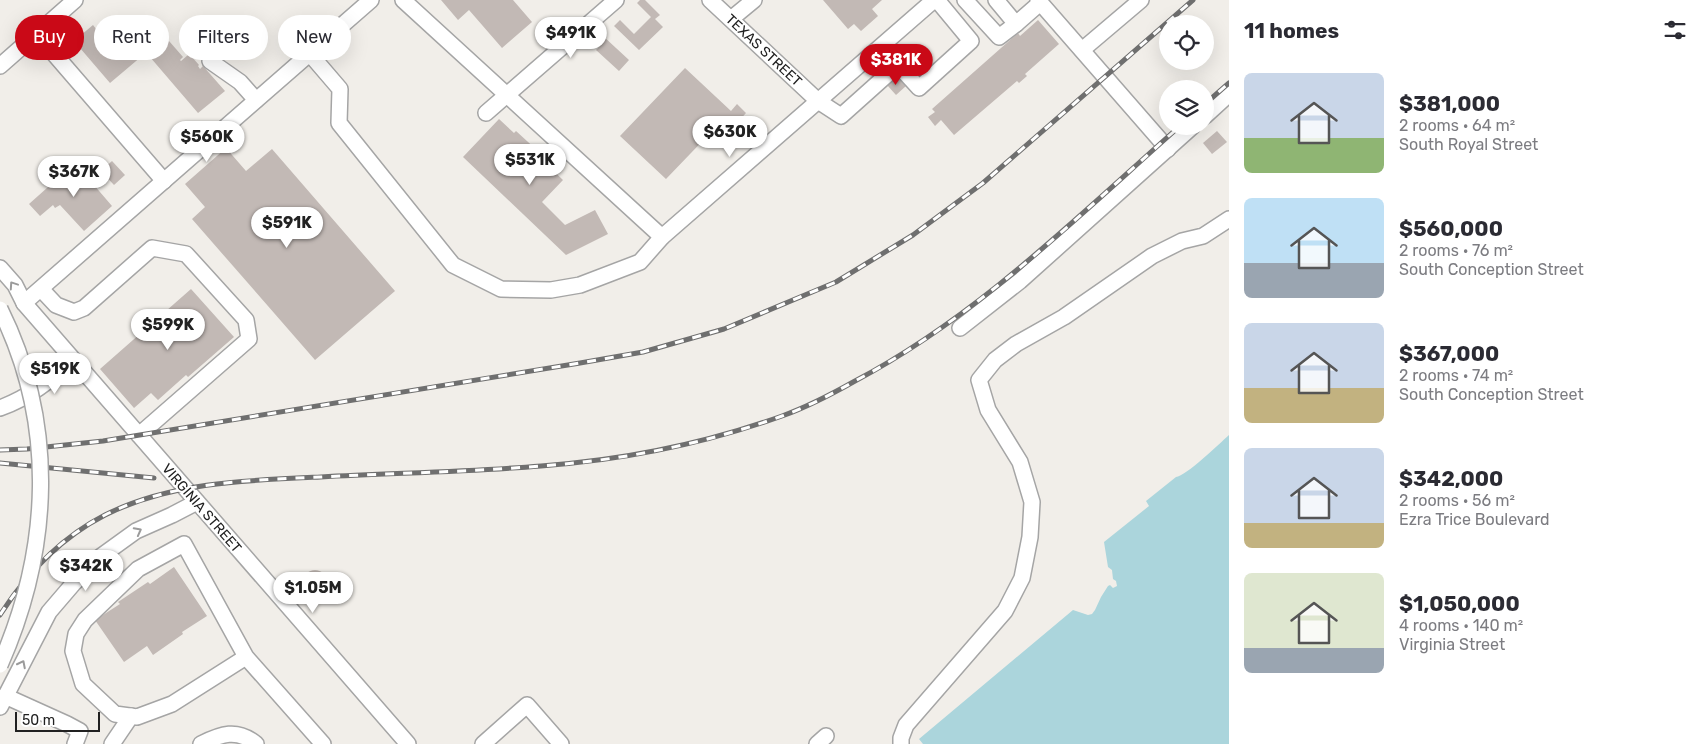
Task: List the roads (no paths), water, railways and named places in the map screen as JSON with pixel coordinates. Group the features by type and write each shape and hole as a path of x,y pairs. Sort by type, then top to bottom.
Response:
{"street":[{"path":"59,15 76,0"},
{"path":"351,18 371,0"},
{"path":"486,113 616,0"},
{"name":"TEXAS STREET","path":"710,0 818,100 841,116 898,65 919,88 971,41 936,0"},
{"path":"731,19 754,0"},
{"path":"315,60 340,88 339,123 453,265 501,289 551,290 580,285 640,262 662,237 818,100 936,0"},
{"path":"965,0 999,37 1016,24 1038,1 1168,149"},
{"path":"996,0 1016,24"},
{"path":"1082,50 1141,0"},
{"path":"411,3 506,95 662,237"},
{"path":"0,66 15,53"},
{"path":"60,60 164,180"},
{"path":"24,303 303,60"},
{"path":"210,61 240,82 256,100"},
{"path":"1214,108 1229,94"},
{"path":"960,328 1020,282 1184,135"},
{"path":"901,744 901,738 906,725 1005,611 1022,578 1030,537 1032,502 1020,462 988,410 979,380 995,360 1016,344 1064,317 1152,256 1182,241 1204,236 1229,219"},
{"path":"41,289 56,304 74,312 84,308 152,248 186,254 246,320 250,339 139,435"},
{"name":"VIRGINIA STREET","path":"0,268 14,285 24,303 408,744"},
{"path":"0,309 26,374 38,432 41,480 39,522 30,581 18,622 0,665"},
{"path":"0,408 16,402 35,391 73,360"},
{"path":"75,744 80,732 67,724 3,702 49,612 72,584 100,556 136,531 196,502"},
{"path":"246,657 172,704 137,716 131,716 115,714 83,684 73,651 76,634 85,620 138,569 184,544 246,657 323,744"},
{"path":"483,744 528,706 560,744"},
{"path":"112,744 131,716"},
{"path":"201,744 217,736 241,734 256,744"}],"water":[{"path":"1229,435 1229,744 923,744 919,739 1073,610 1088,615 1092,614 1108,586 1110,585 1113,588 1117,586 1116,581 1113,579 1112,570 1108,567 1104,542 1149,506 1146,501 1176,477 1195,466"}],"railway":[{"path":"0,450 103,441 580,363 643,352 724,329 836,282 913,235 983,183 1193,0"},
{"path":"1214,96 1229,83"},
{"path":"0,615 33,571 73,534 105,515 130,504 183,489 238,482 294,478 514,468 603,460 693,443 753,426 791,412 855,381 943,327 1025,264 1170,135"},
{"path":"0,463 154,478"}]}
